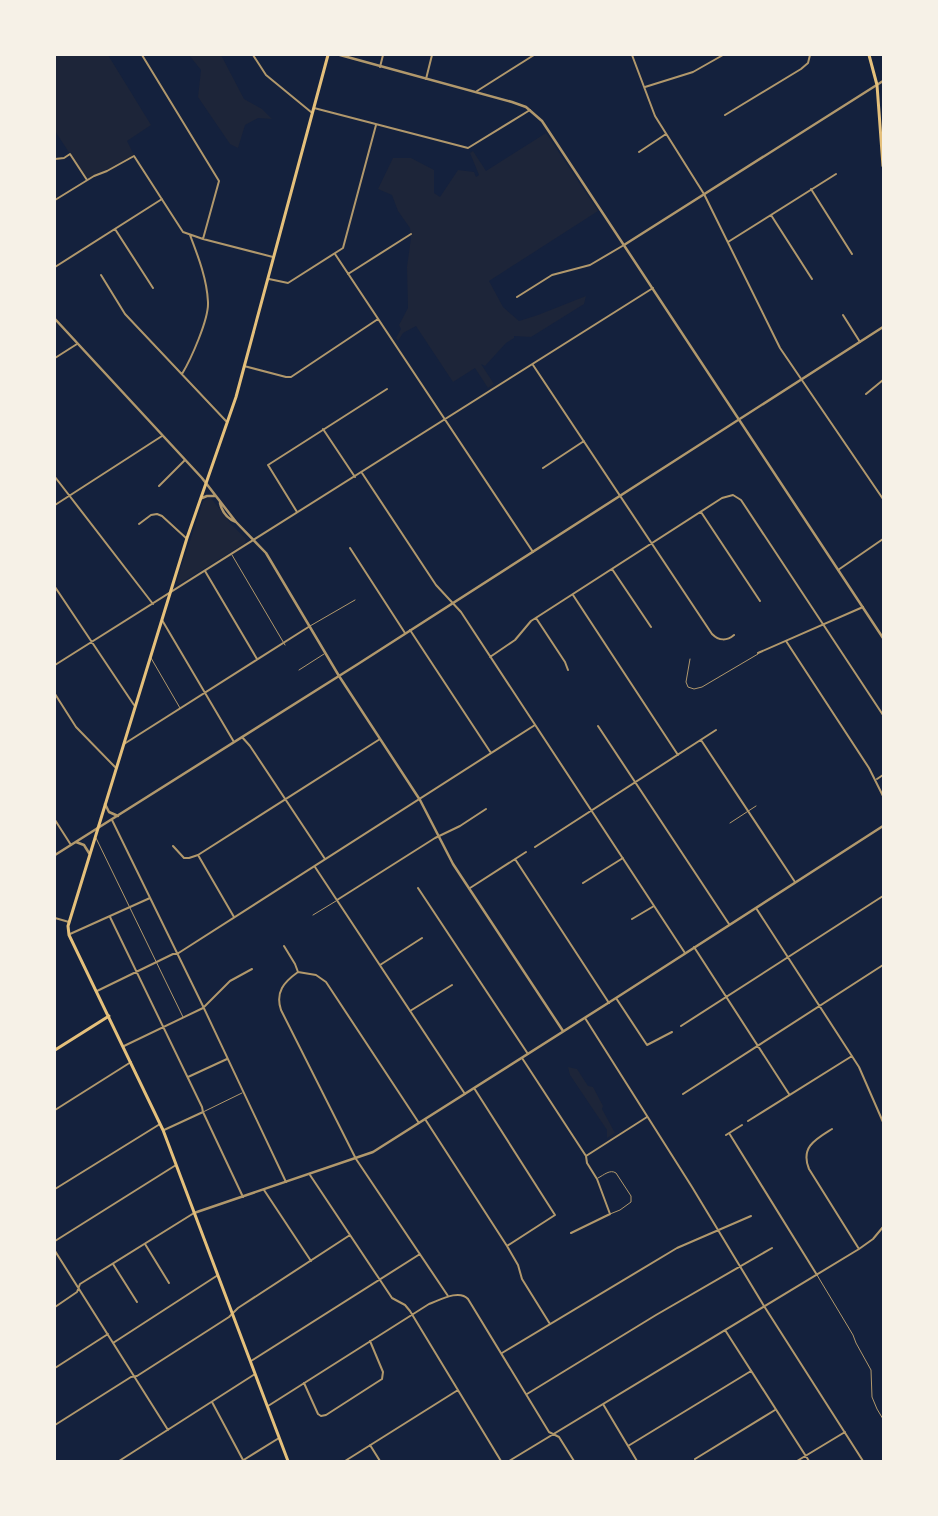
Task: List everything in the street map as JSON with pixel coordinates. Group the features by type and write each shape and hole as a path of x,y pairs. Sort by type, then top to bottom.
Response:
{"main road":[{"path":"288,1461 163,1130 69,935 69,922 187,538 228,423 328,55"},
{"path":"870,55 877,85 883,166"},
{"path":"55,1050 109,1016"}],"street":[{"path":"142,55 219,181 203,239"},
{"path":"253,55 266,75 312,113"},
{"path":"340,55 520,104 530,110 547,128 883,638"},
{"path":"380,67 383,55"},
{"path":"426,79 432,55"},
{"path":"476,92 534,55"},
{"path":"632,55 650,106 704,194 780,348 883,499"},
{"path":"644,87 693,72 723,55"},
{"path":"725,115 801,69 808,62 810,55"},
{"path":"517,297 552,275 590,265 624,245 883,81"},
{"path":"314,108 468,148 530,110"},
{"path":"267,279 288,283 343,248 376,125"},
{"path":"639,152 666,134"},
{"path":"55,159 61,159 70,154 88,180"},
{"path":"55,200 132,156 136,157 180,229 190,235 273,258"},
{"path":"728,242 836,174"},
{"path":"811,189 852,254"},
{"path":"55,267 162,199"},
{"path":"771,215 812,279"},
{"path":"116,229 153,288"},
{"path":"348,274 411,234"},
{"path":"182,374 201,334 208,302 201,264 190,235"},
{"path":"335,254 533,552"},
{"path":"101,275 125,314 228,423"},
{"path":"55,665 534,365 653,288"},
{"path":"843,315 860,342"},
{"path":"55,319 76,344 186,460 236,522 266,553 339,676 420,800 453,864 563,1031"},
{"path":"244,366 291,377 378,319"},
{"path":"55,856 883,328"},
{"path":"55,358 76,344"},
{"path":"534,365 712,634 724,640 734,635"},
{"path":"866,394 883,380"},
{"path":"297,513 268,464 388,389"},
{"path":"323,429 355,477"},
{"path":"55,505 162,436"},
{"path":"543,468 584,441"},
{"path":"159,486 186,460"},
{"path":"362,473 436,585 461,612 685,953"},
{"path":"55,478 153,604"},
{"path":"490,657 516,640 528,624 536,618 722,498 733,495 742,500 883,715"},
{"path":"200,498 215,496"},
{"path":"701,512 760,601"},
{"path":"139,524 148,516 159,515 187,538"},
{"path":"838,570 883,539"},
{"path":"350,548 405,633"},
{"path":"612,569 650,627"},
{"path":"205,571 258,660"},
{"path":"55,587 135,707"},
{"path":"572,595 678,755"},
{"path":"758,653 863,607"},
{"path":"536,618 568,670"},
{"path":"162,620 234,742"},
{"path":"124,744 285,644 310,626"},
{"path":"410,630 491,754"},
{"path":"786,641 876,779 883,796"},
{"path":"55,694 76,726 116,768"},
{"path":"97,991 173,954 177,954 535,725"},
{"path":"598,726 729,925"},
{"path":"534,847 716,730"},
{"path":"242,737 250,746 325,860"},
{"path":"173,846 184,858 198,854 380,739"},
{"path":"701,740 795,883"},
{"path":"876,779 883,774"},
{"path":"105,804 109,812 118,816"},
{"path":"336,900 486,809"},
{"path":"55,820 71,845"},
{"path":"112,820 286,1182"},
{"path":"55,1306 77,1292 80,1284 194,1213 373,1152 609,1003 883,826"},
{"path":"76,842 87,848 90,856"},
{"path":"470,888 526,852"},
{"path":"198,854 235,918"},
{"path":"582,883 622,858"},
{"path":"515,859 609,1003"},
{"path":"315,867 465,1094"},
{"path":"418,888 528,1054"},
{"path":"681,1026 883,896"},
{"path":"69,935 150,898"},
{"path":"632,920 654,906"},
{"path":"756,908 864,1076 883,1122"},
{"path":"110,917 188,1077 243,1197"},
{"path":"55,918 69,922"},
{"path":"379,965 422,938"},
{"path":"284,946 298,972"},
{"path":"694,947 789,1094"},
{"path":"683,1094 883,965"},
{"path":"124,1046 203,1008 226,984 252,969"},
{"path":"298,972 316,975 326,982 419,1123"},
{"path":"298,972 283,985 279,993 279,1005 356,1159 448,1296"},
{"path":"410,1012 452,985"},
{"path":"616,998 647,1044 672,1032"},
{"path":"585,1018 648,1116 764,1306 864,1461"},
{"path":"748,1121 852,1056"},
{"path":"522,1058 586,1156 587,1163 597,1179 610,1214 571,1233"},
{"path":"188,1077 227,1059"},
{"path":"55,1110 131,1062"},
{"path":"474,1088 555,1215 506,1246"},
{"path":"163,1130 203,1112"},
{"path":"586,1156 648,1116"},
{"path":"426,1119 506,1246 518,1266 522,1279 550,1324"},
{"path":"55,1189 160,1124"},
{"path":"726,1135 742,1125"},
{"path":"832,1129 813,1142 808,1150 807,1162 809,1169 859,1249"},
{"path":"729,1133 817,1275"},
{"path":"55,1241 176,1165"},
{"path":"310,1175 392,1298 406,1305 501,1461"},
{"path":"264,1190 311,1261"},
{"path":"502,1354 669,1252 751,1216"},
{"path":"510,1461 859,1249 879,1233 883,1227"},
{"path":"879,1233 883,1234"},
{"path":"55,1425 130,1377 138,1376 350,1235"},
{"path":"145,1244 169,1282"},
{"path":"526,1394 656,1315 772,1248"},
{"path":"55,1252 168,1430"},
{"path":"251,1362 420,1254"},
{"path":"113,1264 137,1302"},
{"path":"113,1343 218,1275"},
{"path":"268,1406 412,1314 448,1296 465,1295 549,1432 559,1437 574,1461"},
{"path":"725,1330 809,1461"},
{"path":"55,1368 108,1334"},
{"path":"304,1383 318,1414 321,1416 326,1415 382,1379 383,1372 370,1341"},
{"path":"628,1446 750,1371"},
{"path":"119,1461 255,1374"},
{"path":"346,1461 458,1390"},
{"path":"212,1402 242,1461 279,1438"},
{"path":"603,1404 637,1461"},
{"path":"695,1459 775,1410"},
{"path":"797,1461 845,1432"},
{"path":"370,1445 380,1461"}],"lane":[{"path":"231,554 285,644"},
{"path":"310,626 355,600"},
{"path":"299,670 325,653"},
{"path":"690,659 686,682 688,687 694,689 702,687 758,653"},
{"path":"150,658 180,708"},
{"path":"730,823 756,806"},
{"path":"96,838 184,1017"},
{"path":"313,915 336,900"},
{"path":"203,1112 243,1093"},
{"path":"597,1179 613,1171 631,1196 631,1202 628,1205 610,1214"},
{"path":"817,1275 853,1335 871,1370 872,1397 883,1419"}],"shaded area":[{"path":"55,55 108,55 151,125 127,141 135,157 87,180 55,131"},
{"path":"189,55 221,55 244,99 262,109 272,119 258,118 245,125 238,148 230,144 198,97 201,70"},
{"path":"546,133 598,211 489,281 503,307 519,321 586,296 584,304 531,337 514,336 485,366 481,364 494,384 488,388 475,368 453,382 416,326 403,333 398,341 396,338 401,329 399,325 408,308 407,267 411,238 410,228 398,211 392,195 378,189 393,158 411,158 434,170 434,193 440,197 458,170 474,172 476,177 479,175 470,153 473,151 486,171"},
{"path":"207,498 211,498 231,524 246,539 245,543 179,584 177,580 203,502"},
{"path":"568,1067 577,1069 588,1086 593,1087 615,1133 607,1138 607,1130 570,1075"}]}
